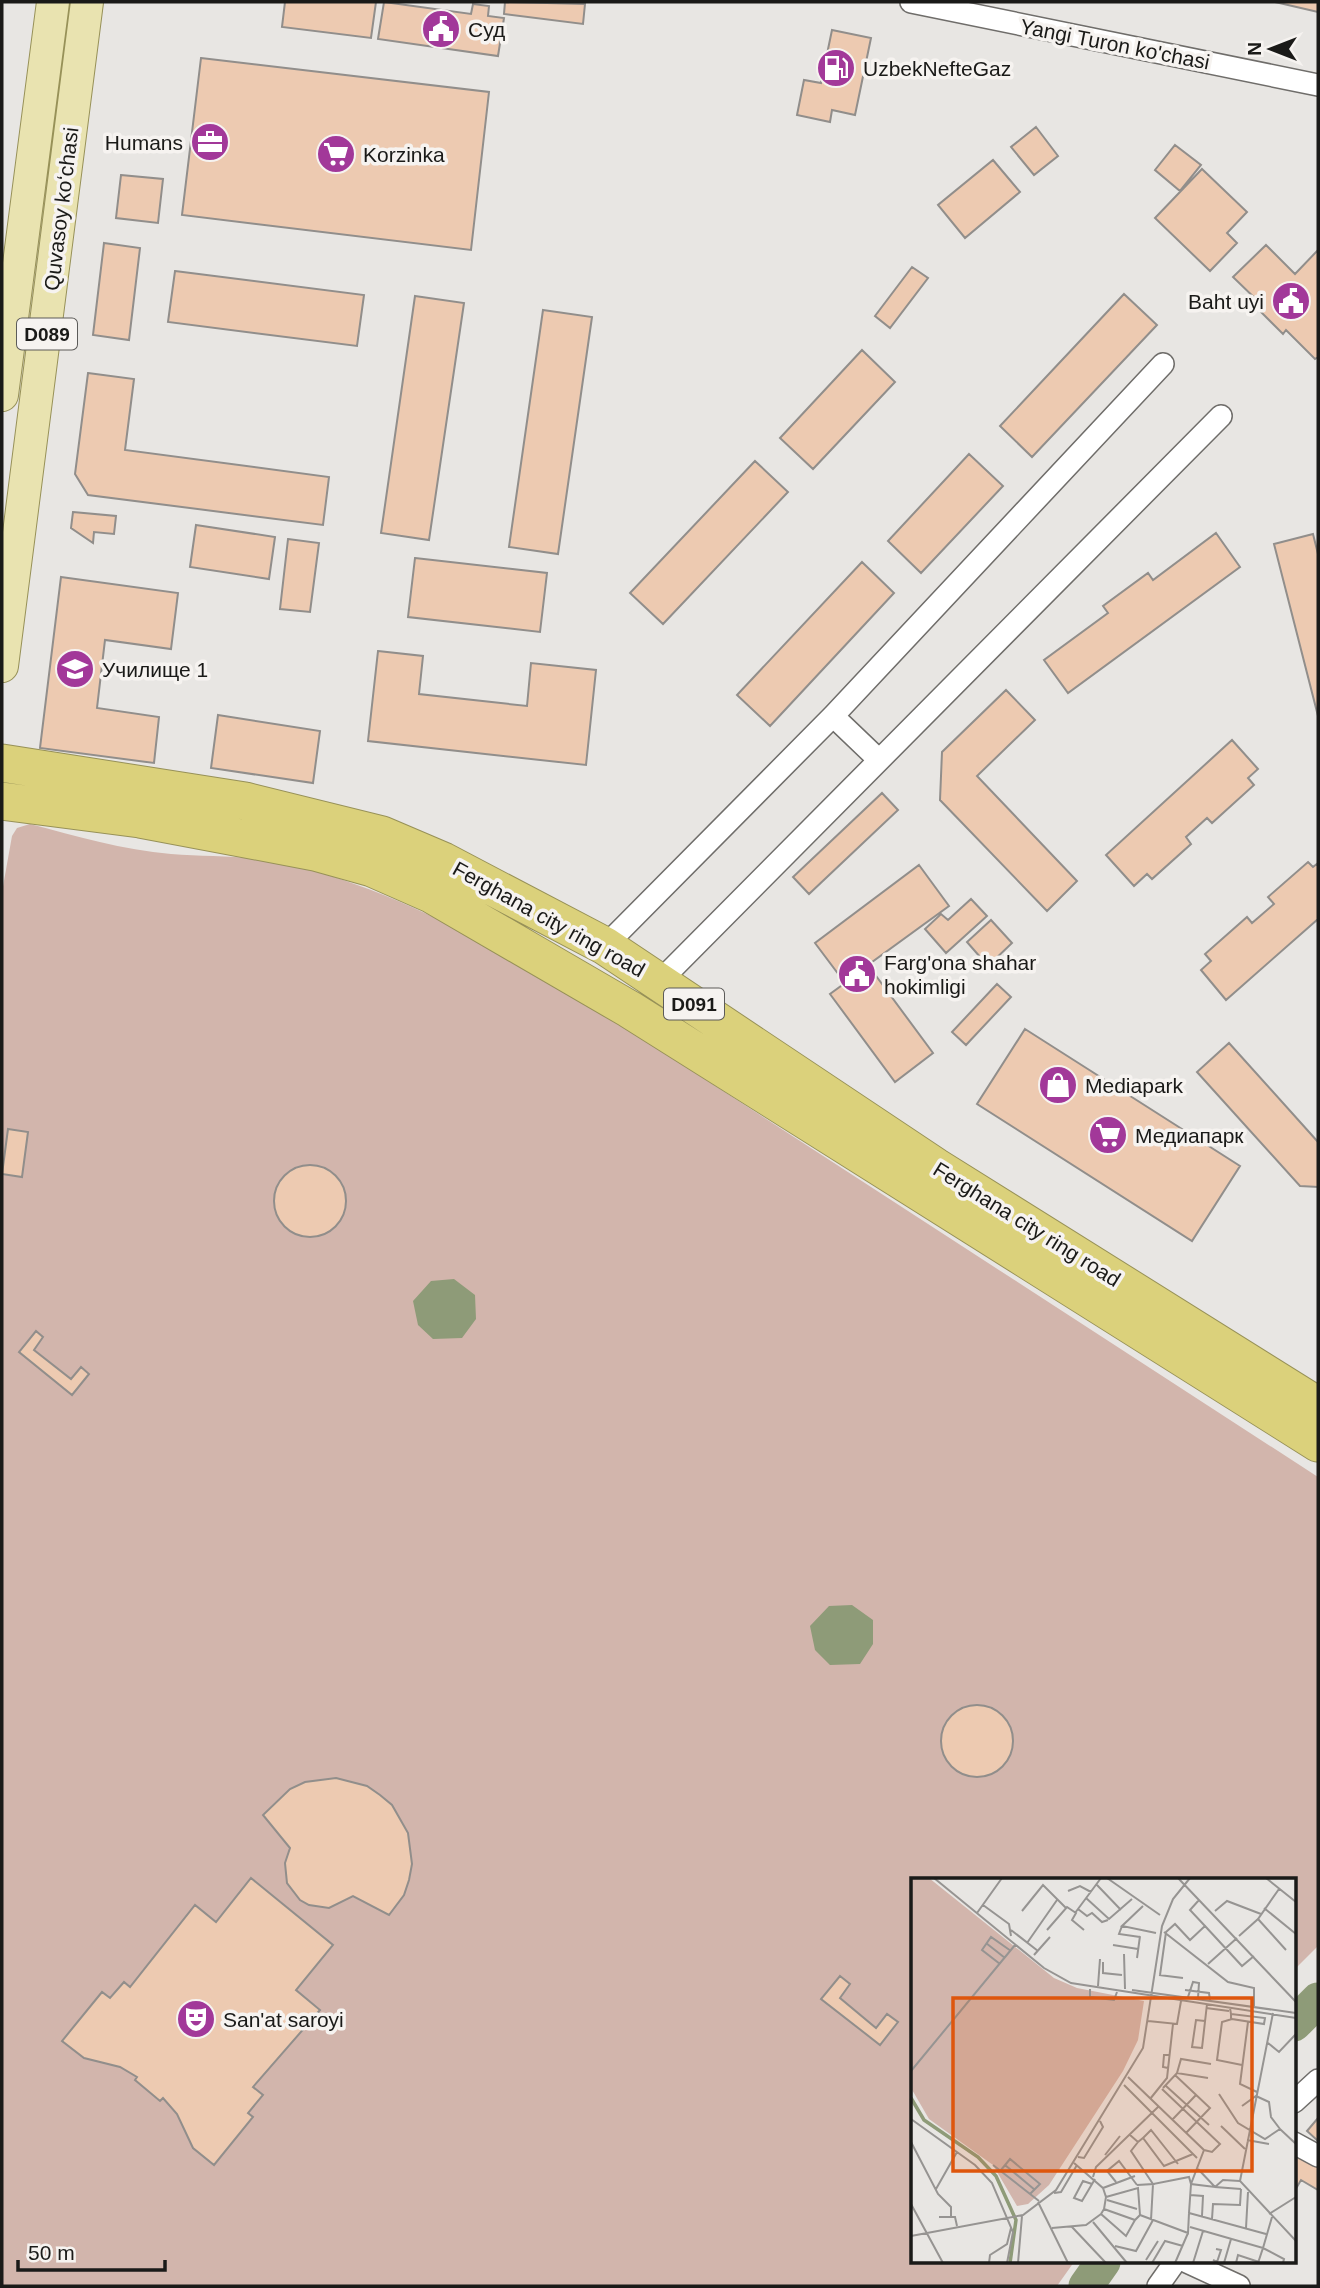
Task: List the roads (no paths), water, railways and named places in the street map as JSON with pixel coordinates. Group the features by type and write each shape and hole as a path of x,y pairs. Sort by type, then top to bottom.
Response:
{"highway":[{"name":"Ferghana city ring road","path":"2,763 245,802 382,835 465,872 605,946 660,981 998,1224 1318,1443"},
{"name":"Ferghana city ring road","path":"2,801 140,819 315,852 372,869 431,894 998,1224 1318,1406"}],"main road":[{"name":"Quvasoy koʻchasi","path":"2,395 7,320 53,2"},
{"name":"Quvasoy koʻchasi","path":"2,666 87,2"}],"street":[{"name":"Yangi Turon ko'chasi","path":"911,2 1006,11 1318,85"},
{"path":"605,946 833,716 1163,364"},
{"path":"660,981 1221,416"},
{"path":"833,716 879,760"},
{"path":"1296,2100 1318,2080"},
{"path":"1296,2144 1318,2156"},
{"path":"1158,2286 1174,2264"},
{"path":"1191,2264 1239,2286"}],"waterway":[{"path":"1296,2022 1318,2000"},
{"path":"1086,2286 1102,2264"}],"place":[{"name":"Суд","path":"441,29"},
{"name":"UzbekNefteGaz","path":"836,68"},
{"name":"Humans","path":"210,142"},
{"name":"Korzinka","path":"336,154"},
{"name":"Baht uyi","path":"1291,301"},
{"name":"Училище 1","path":"75,669"},
{"name":"Farg'ona shahar hokimligi","path":"857,974"},
{"name":"Mediapark","path":"1058,1085"},
{"name":"Медиапарк","path":"1108,1135"},
{"name":"San'at saroyi","path":"196,2019"}]}
